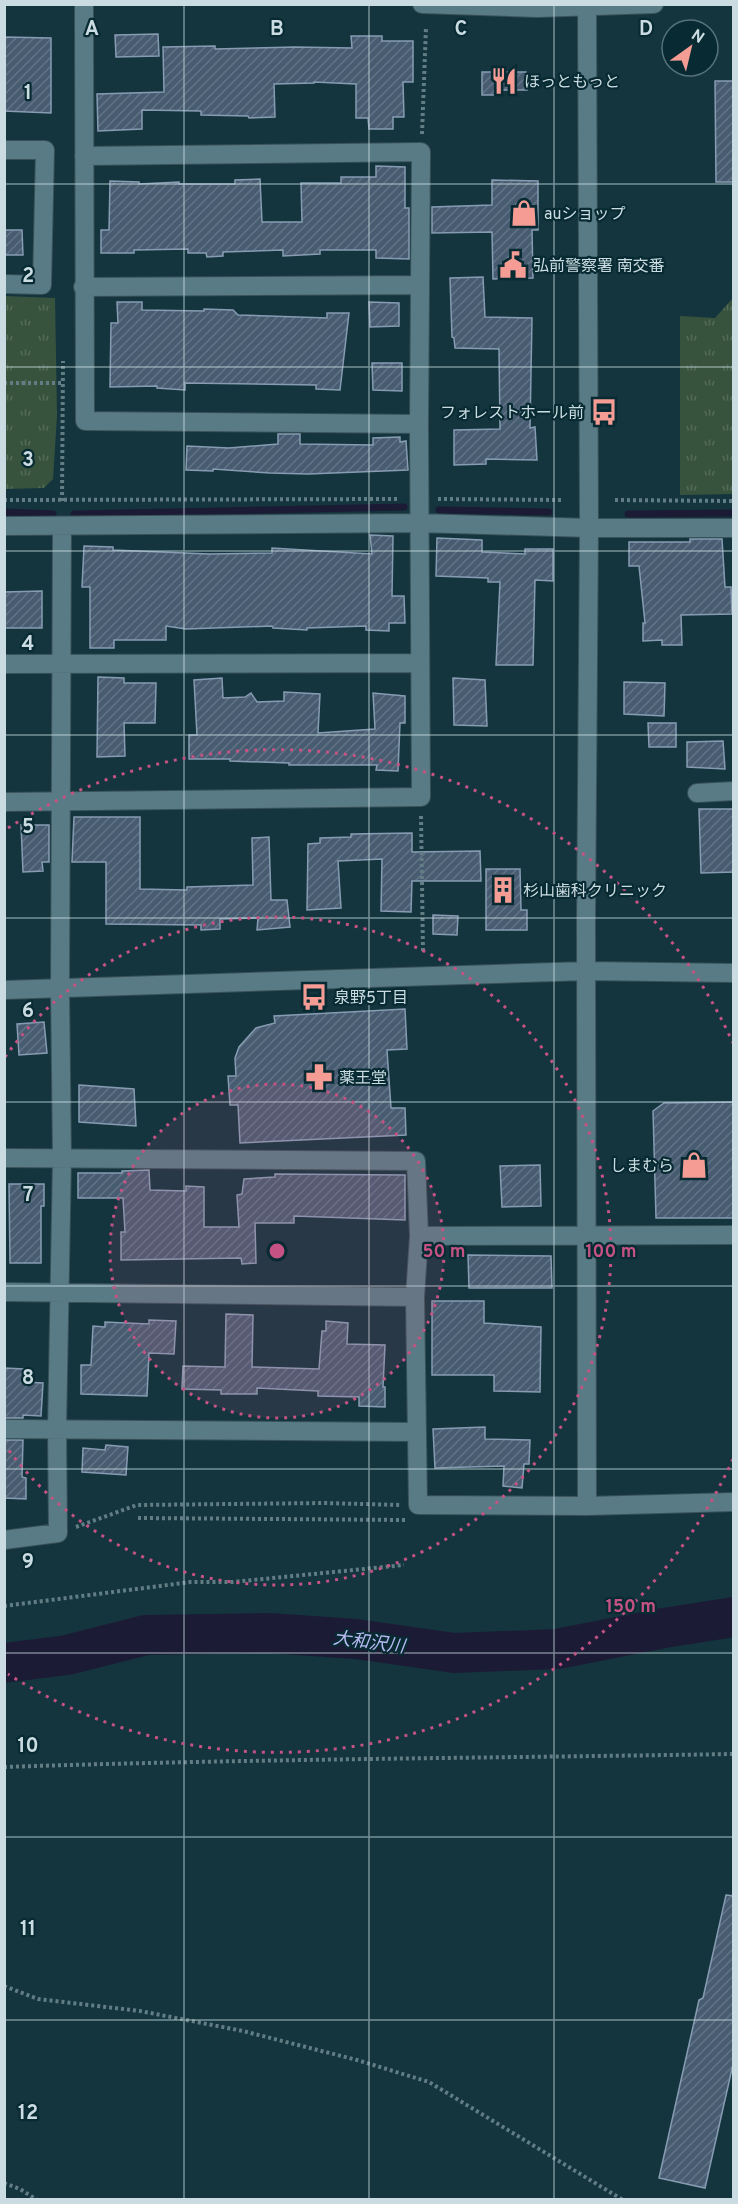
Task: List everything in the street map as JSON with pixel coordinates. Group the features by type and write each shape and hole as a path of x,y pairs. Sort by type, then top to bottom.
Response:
{"street":[{"path":"84,4 85,421 419,424"},
{"path":"422,4 537,8 654,4"},
{"path":"587,1506 588,6"},
{"path":"4,150 45,150 42,285 4,284"},
{"path":"4,802 421,797 419,424 421,152 84,156"},
{"path":"83,287 420,285"},
{"path":"4,526 419,523 589,528 734,528"},
{"path":"4,1540 58,1533 57,1429 62,1158 60,990 62,526"},
{"path":"4,664 419,663"},
{"path":"697,793 734,791"},
{"path":"4,990 60,990 586,971 734,973"},
{"path":"4,1158 416,1161 419,1236 415,1297 417,1505 587,1506 734,1502"},
{"path":"419,1236 734,1235"},
{"path":"4,1292 415,1297"},
{"path":"4,1429 416,1432"}],"path":[{"path":"421,152 426,27"},
{"path":"4,383 62,382"},
{"path":"4,500 419,498 563,500"},
{"path":"615,500 734,501"},
{"path":"421,797 423,952"},
{"path":"58,1533 137,1505 324,1503 417,1505"},
{"path":"4,1606 191,1582 233,1582 404,1565"},
{"path":"4,1767 187,1761 346,1761 734,1754"},
{"path":"4,1986 38,1999 140,2011 243,2031 357,2060 429,2082 623,2199"},
{"path":"4,2183 21,2189 36,2199"}],"green space":[{"path":"5,296 55,298 57,415 53,479 44,488 5,489"},
{"path":"733,298 733,494 680,495 680,316 715,318"}],"building":[{"path":"158,34 159,56 116,57 115,35"},
{"path":"351,36 382,36 382,41 413,41 413,82 403,82 404,117 393,117 393,129 369,129 368,118 356,118 356,84 314,82 274,84 275,117 249,118 248,116 201,115 201,111 142,110 142,129 98,131 97,94 164,92 163,47 352,48"},
{"path":"4,37 51,38 51,113 4,111"},
{"name":"ほっともっと","path":"482,72 526,72 527,90 502,90 502,95 482,95"},
{"path":"715,81 734,81 734,182 716,182"},
{"path":"376,166 405,167 405,208 409,208 409,259 376,258 376,250 320,250 320,254 283,256 283,250 223,252 223,256 207,257 206,253 188,253 188,249 101,253 101,230 109,230 110,181 139,182 139,184 179,182 179,184 235,184 235,180 260,179 262,222 302,222 301,183 341,183 341,177 376,177"},
{"path":"492,180 538,181 538,230 532,230 533,278 493,279 492,232 432,233 432,207 492,205"},
{"path":"4,230 22,230 23,255 4,255"},
{"path":"483,277 485,317 532,318 530,428 535,427 537,460 486,459 486,464 454,465 454,430 500,429 499,349 455,348 452,337 450,278"},
{"path":"117,302 142,302 142,310 233,310 238,315 327,318 327,313 349,313 340,390 316,389 316,385 185,383 185,390 157,388 157,386 110,387 111,323 118,323"},
{"path":"369,302 399,303 399,326 370,327"},
{"path":"372,363 402,363 402,391 373,390"},
{"path":"278,434 300,434 300,444 373,445 373,438 400,437 400,442 406,441 408,470 308,474 213,469 213,471 186,470 187,446 229,448 278,444"},
{"path":"370,535 393,536 392,596 404,596 405,623 389,623 389,631 366,630 366,626 307,628 307,630 273,628 272,626 186,629 166,626 166,640 114,640 114,648 90,648 90,587 82,587 84,546 113,547 113,550 209,554 272,553 272,548 372,554"},
{"path":"437,538 482,540 482,552 525,554 525,549 553,549 553,581 535,580 533,665 496,665 500,582 488,582 488,578 436,576"},
{"path":"690,539 722,539 725,587 731,587 732,614 681,615 682,645 662,645 662,640 643,641 643,623 645,623 639,566 629,566 629,542 690,542"},
{"path":"42,591 42,628 4,628 4,592"},
{"path":"98,677 124,678 124,683 156,683 155,723 124,723 125,756 97,757"},
{"path":"222,678 223,698 245,697 251,693 257,702 284,701 284,692 320,694 318,733 375,729 373,693 405,696 405,723 400,723 398,771 376,770 377,765 289,765 289,763 230,761 230,759 189,759 189,735 197,735 194,680"},
{"path":"453,678 485,680 487,726 454,725"},
{"path":"624,682 665,683 664,716 624,714"},
{"path":"648,723 676,723 676,747 649,747"},
{"path":"723,741 725,769 687,767 687,742"},
{"path":"699,809 734,809 734,872 701,873"},
{"path":"74,817 140,817 140,889 187,890 187,887 253,885 252,838 269,837 271,900 287,900 290,927 257,930 258,918 220,919 220,929 201,930 201,925 106,924 106,862 72,862"},
{"path":"21,825 49,825 49,862 42,862 43,871 23,872"},
{"path":"412,833 412,852 480,851 481,881 412,881 411,912 381,911 382,859 338,861 341,908 307,910 308,844 320,843 320,838 351,837 351,834"},
{"name":"杉山歯科クリニック","path":"486,869 520,869 521,910 527,910 527,930 486,930"},
{"path":"433,915 458,916 457,935 433,934"},
{"path":"405,1009 407,1049 387,1050 391,1108 405,1108 406,1135 240,1143 238,1105 230,1105 228,1076 236,1076 235,1058 239,1047 256,1028 275,1023 274,1016"},
{"path":"44,1022 47,1053 19,1055 17,1024"},
{"path":"79,1085 134,1089 136,1126 79,1122"},
{"name":"しまむら","path":"734,1102 734,1218 656,1218 653,1111 664,1103"},
{"path":"540,1165 541,1206 502,1207 500,1166"},
{"path":"149,1170 150,1190 186,1191 186,1186 204,1187 204,1227 239,1227 237,1195 242,1194 244,1179 275,1177 275,1174 405,1175 405,1220 294,1216 294,1223 255,1223 256,1263 242,1264 241,1258 121,1260 121,1232 125,1232 123,1198 78,1198 78,1173 122,1173 122,1171"},
{"path":"9,1184 44,1184 44,1206 41,1206 41,1263 10,1263"},
{"path":"468,1255 551,1256 552,1288 469,1288"},
{"path":"432,1301 484,1301 484,1323 541,1327 540,1392 494,1391 494,1375 432,1375"},
{"path":"226,1314 253,1315 252,1367 319,1369 322,1331 326,1331 326,1321 348,1323 347,1344 385,1345 383,1387 385,1387 385,1407 359,1406 359,1397 318,1396 318,1391 257,1388 257,1394 221,1394 221,1390 182,1389 183,1366 225,1367"},
{"path":"149,1320 176,1321 174,1354 149,1353 147,1396 81,1394 81,1365 91,1365 93,1326 105,1327 105,1322 149,1324"},
{"path":"4,1368 24,1369 24,1382 43,1383 41,1416 23,1415 23,1418 4,1418"},
{"path":"485,1427 485,1439 530,1440 529,1464 524,1464 522,1488 503,1486 504,1466 435,1468 433,1429"},
{"path":"4,1440 23,1440 22,1477 26,1478 26,1499 4,1498"},
{"path":"106,1445 128,1447 126,1475 82,1472 83,1448 105,1450"},
{"path":"726,1895 734,1896 734,2060 705,2188 659,2178 699,2000 703,1998"}],"waterway":[{"path":"74,514 404,507"},
{"path":"439,510 549,512"},
{"path":"4,512 53,514"},
{"path":"628,514 734,513"},
{"name":"大和沢川","path":"4,1663 67,1655 146,1635 269,1633 356,1639 454,1653 557,1649 734,1617"}],"place":[{"name":"ほっともっと","path":"504,81"},
{"name":"auショップ","path":"524,213"},
{"name":"弘前警察署 南交番","path":"513,265"},
{"name":"フォレストホール前","path":"604,412"},
{"name":"杉山歯科クリニック","path":"503,890"},
{"name":"泉野5丁目","path":"314,997"},
{"name":"薬王堂","path":"319,1077"},
{"name":"しまむら","path":"694,1165"}]}
